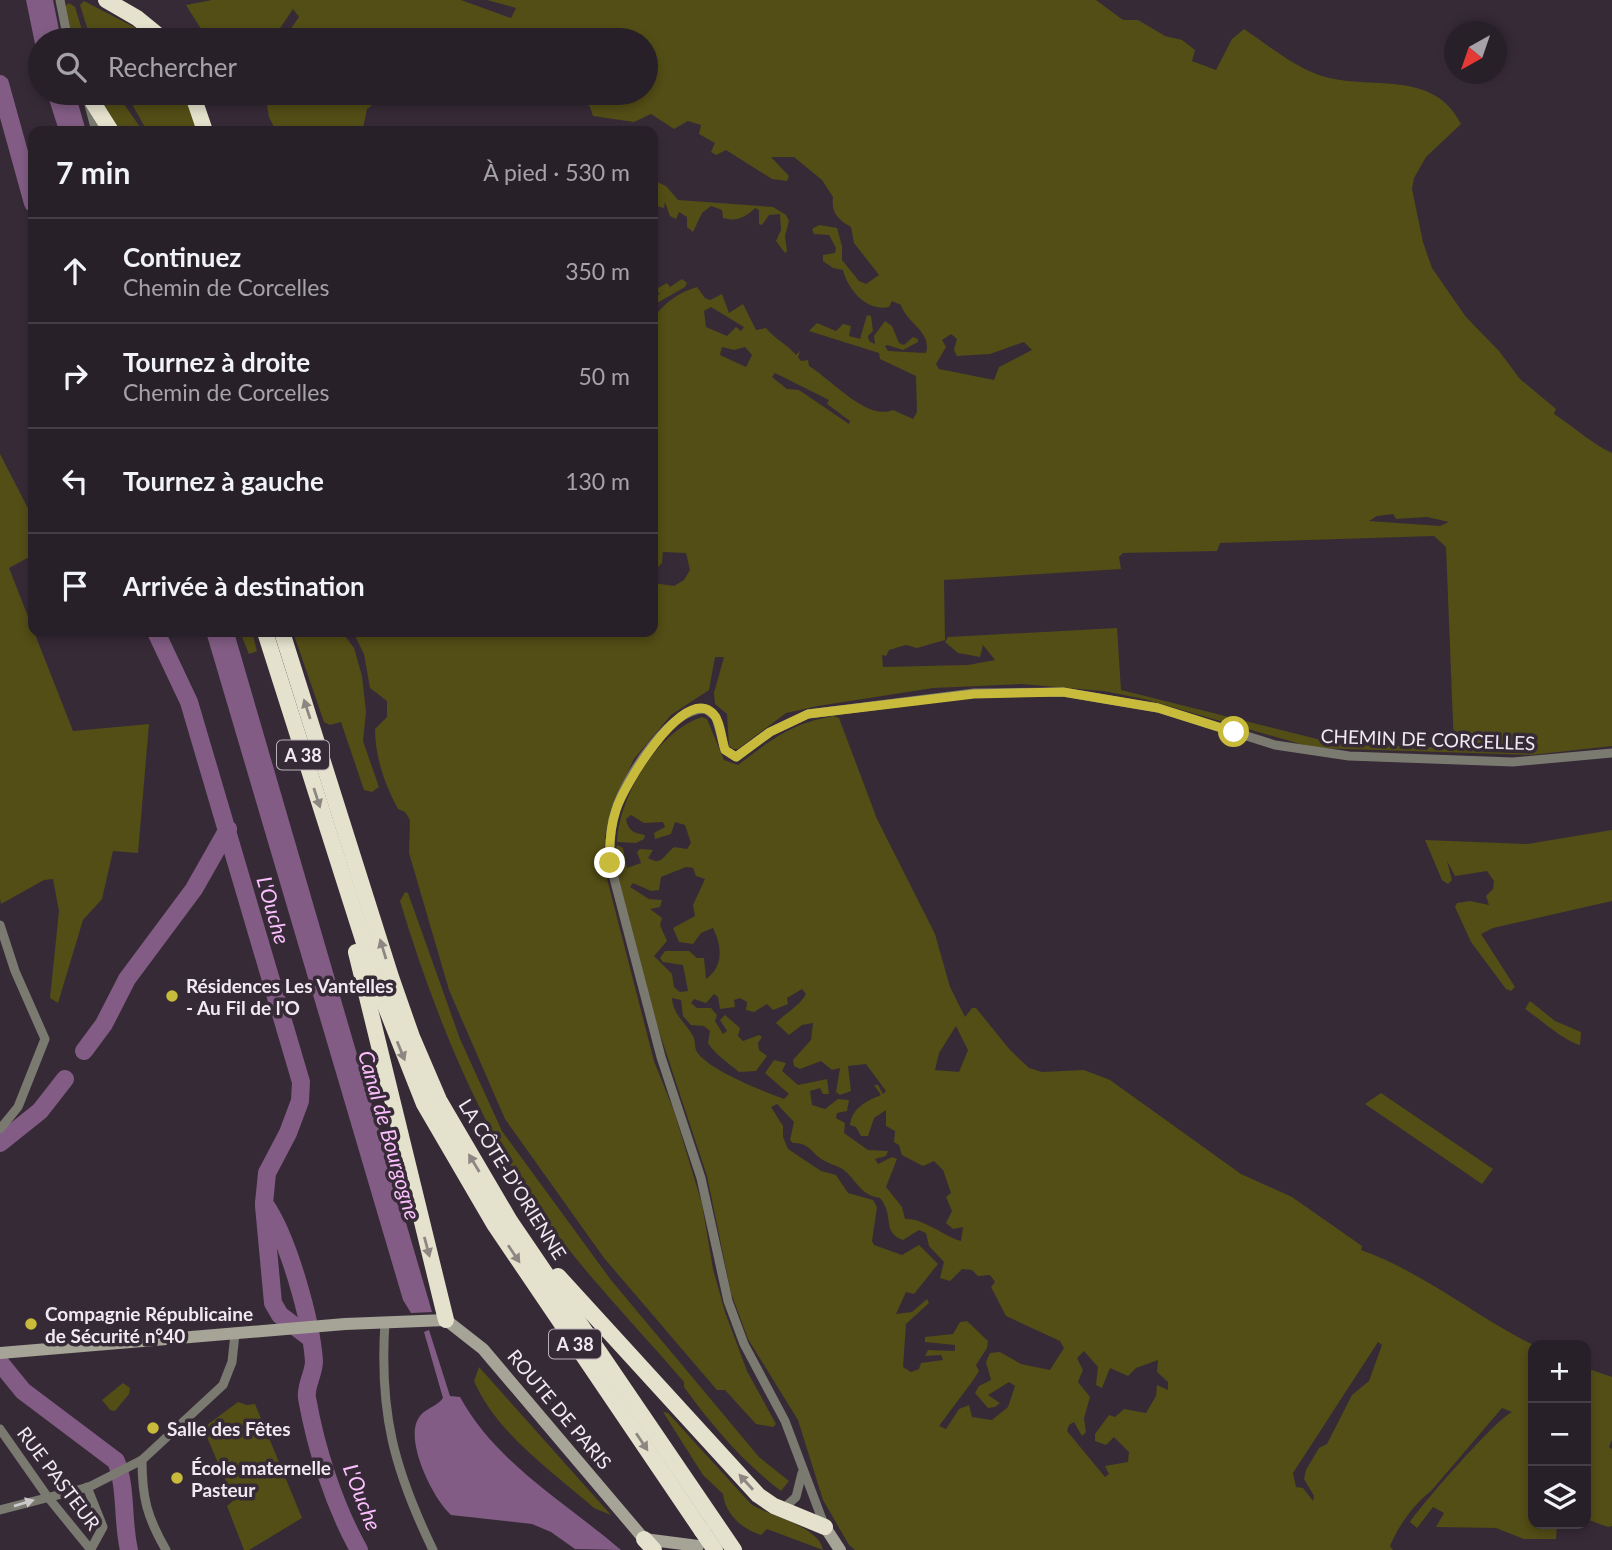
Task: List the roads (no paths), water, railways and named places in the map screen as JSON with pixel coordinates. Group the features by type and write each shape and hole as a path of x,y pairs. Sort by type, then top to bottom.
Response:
{"highway":[{"path":"106,0 123,9 147,28"},
{"path":"95,105 108,126"},
{"path":"196,105 203,126"},
{"path":"206,105 212,126"},
{"name":"LA CÔTE-D'ORIENNE","path":"267,637 332,847 399,1046 451,1155 700,1539 715,1550"},
{"name":"LA CÔTE-D'ORIENNE","path":"284,637 412,1037 462,1143 510,1221 734,1550"},
{"path":"332,847 441,1320"},
{"path":"510,1221 758,1495 825,1527"}],"main road":[{"path":"0,1353 320,1326 441,1320"},
{"name":"ROUTE DE PARIS","path":"441,1320 483,1349 649,1545"},
{"path":"825,1527 840,1550"},
{"path":"649,1545 700,1539"}],"street":[{"path":"60,0 66,28"},
{"path":"90,105 95,126"},
{"name":"CHEMIN DE CORCELLES","path":"803,1468 785,1421 744,1344 728,1301 701,1178 657,1045 610,863 609,837 616,809 633,773 672,724 688,712 706,709 716,717 725,750 736,757 777,728 808,714 925,698 1063,692 1158,708 1275,745 1349,756 1513,762 1612,753"},
{"path":"0,925 15,971 45,1039 18,1107 0,1129"},
{"path":"385,1322 383,1368 386,1419 408,1498 433,1550"},
{"path":"0,1510 87,1488 142,1460 223,1385 232,1362 235,1334"},
{"name":"RUE PASTEUR","path":"0,1429 47,1496 91,1550 103,1527 87,1488"},
{"path":"142,1460 144,1504 149,1520 166,1550"},
{"path":"783,1509 796,1497 803,1468"},
{"path":"803,1468 825,1527"}],"waterway":[{"name":"L'Ouche","path":"0,84 28,185"},
{"name":"L'Ouche","path":"158,637 189,702 301,1082 300,1101 288,1133 267,1173 264,1203 290,1257 308,1324 314,1361 307,1398 315,1437 334,1496 359,1550"},
{"path":"84,1051 104,1024 127,979 194,889 228,829"},
{"path":"0,1143 40,1111 65,1079"},
{"name":"L'Ouche","path":"264,1206 273,1303 280,1315 309,1337"},
{"path":"1,1364 23,1391 116,1461 122,1482 129,1550"}],"place":[{"name":"Résidences Les Vantelles - Au Fil de l'O","path":"172,996"},
{"name":"Compagnie Républicaine de Sécurité n°40","path":"31,1324"},
{"name":"Salle des Fêtes","path":"153,1428"},
{"name":"École maternelle Pasteur","path":"177,1478"}],"water label":[{"name":"Canal de Bourgogne","path":"390,1135"}]}
